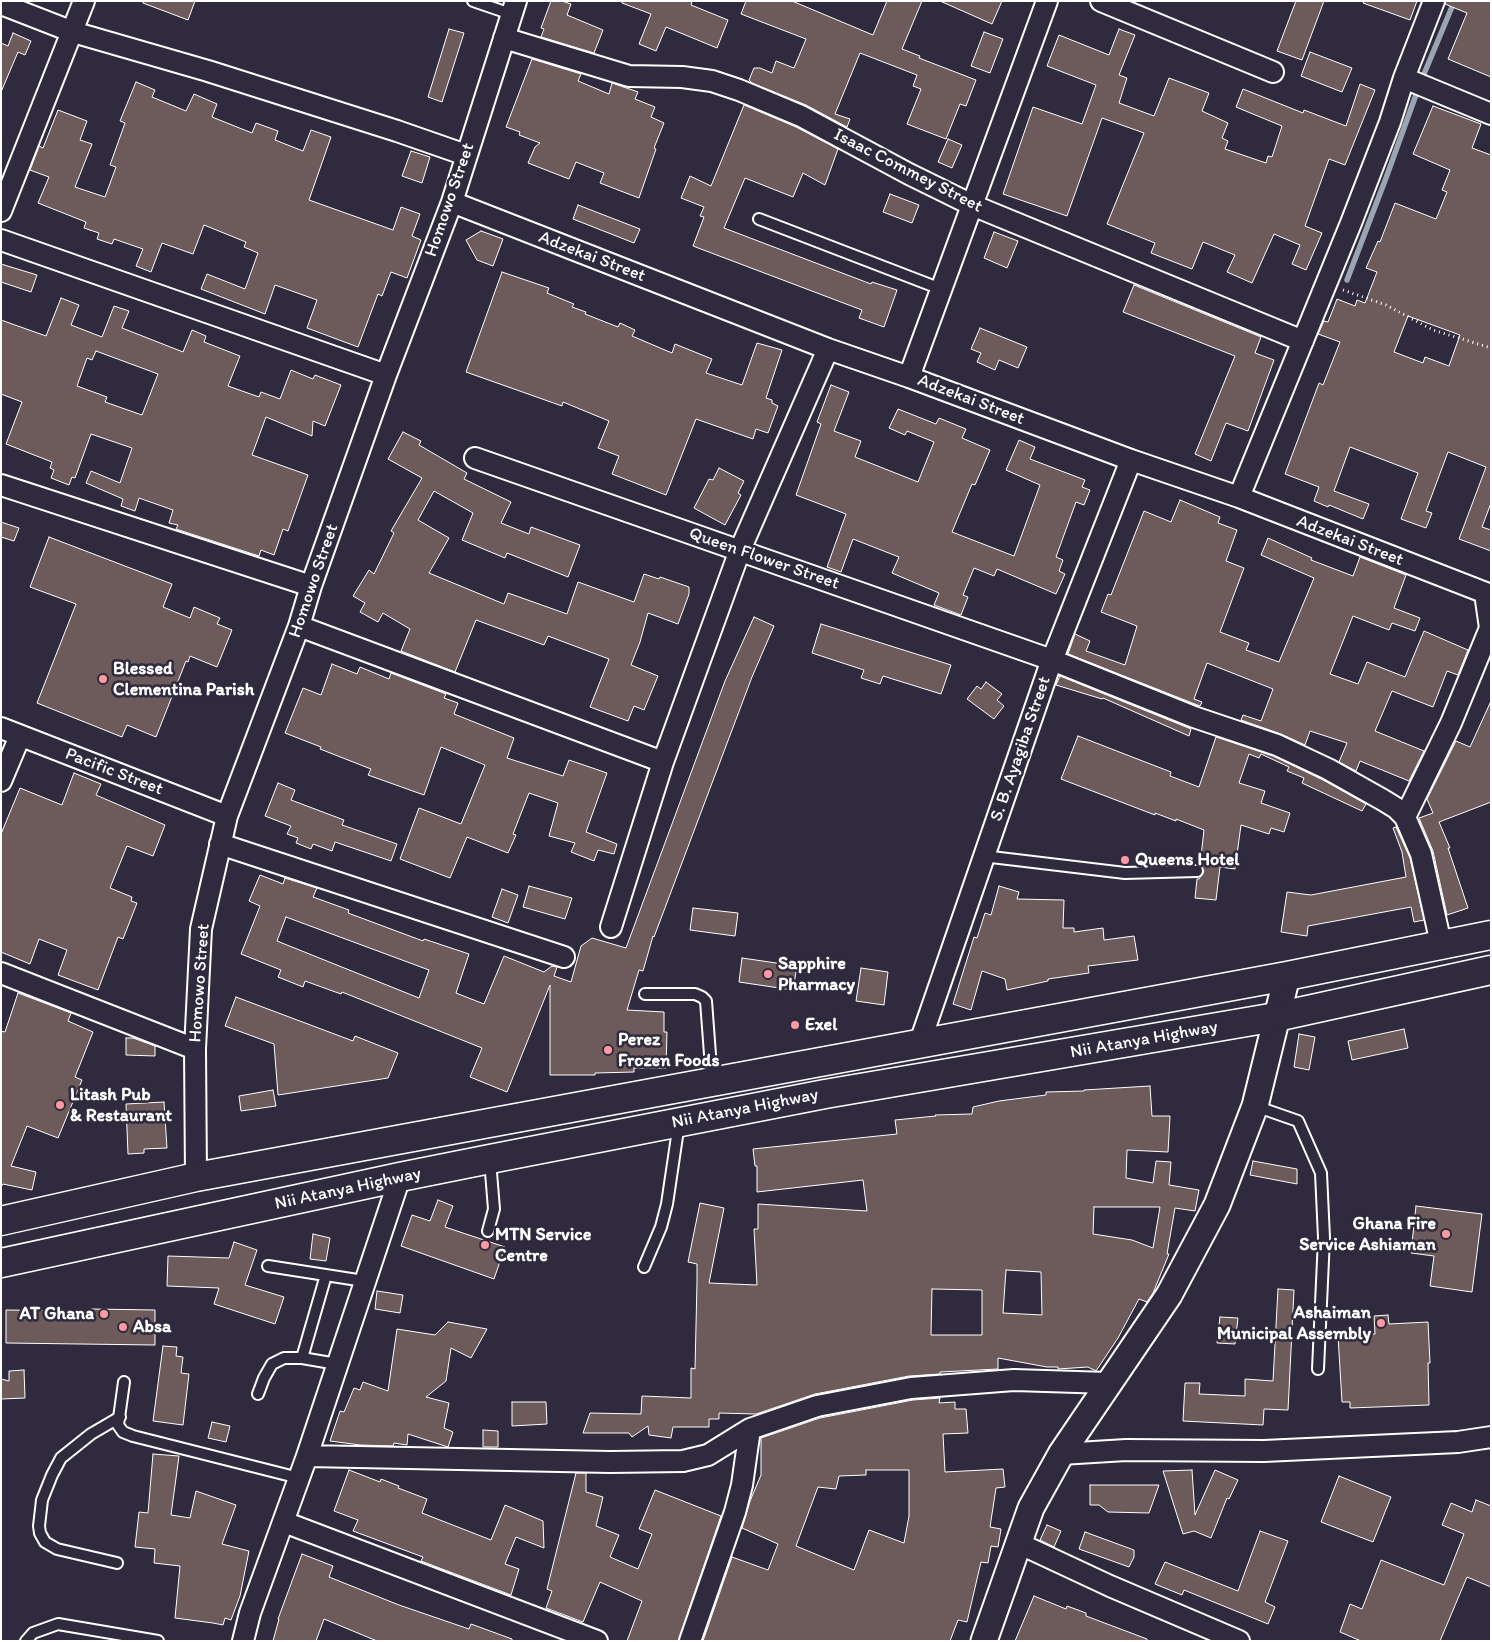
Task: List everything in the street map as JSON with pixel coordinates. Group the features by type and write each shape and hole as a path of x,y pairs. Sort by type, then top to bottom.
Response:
{"main road":[{"path":"1,1221 196,1177 920,1042 1287,976 1491,935"},
{"name":"Nii Atanya Highway","path":"1,1263 490,1159 825,1094 1276,1017 1491,970"}],"street":[{"path":"1,211 84,1"},
{"path":"909,377 1047,1"},
{"path":"1101,1 1273,72"},
{"path":"1239,498 1390,122 1404,78 1434,1"},
{"path":"1,4 73,32 208,71 398,131 466,155"},
{"name":"Homowo Street","path":"196,1177 195,1049 201,929 227,816 299,626 311,586 386,375 452,202 514,8"},
{"name":"Isaac Commey Street","path":"504,38 629,76 682,76 712,81 739,90 800,116 972,205 1303,341"},
{"path":"1404,78 1491,114"},
{"name":"Adzekai Street","path":"452,202 828,348 1239,498 1488,594"},
{"path":"1,240 386,375"},
{"path":"612,927 664,762 740,550 828,348"},
{"name":"Queen Flower Street","path":"475,458 1052,660 1194,717 1276,745 1336,773 1390,804 1404,817"},
{"name":"S. B. Ayagiba Street","path":"920,1042 942,983 956,935 1052,660 1131,460"},
{"path":"1,485 311,586"},
{"path":"1441,944 1421,854 1404,817 1447,731 1490,628 1488,594"},
{"path":"299,626 664,762"},
{"name":"Pacific Street","path":"1,728 227,816"},
{"path":"1,781 20,736"},
{"path":"220,844 564,957"},
{"path":"1,973 195,1049"},
{"path":"984,1641 1031,1508 1061,1454 1169,1295 1217,1205 1255,1106 1287,976"},
{"path":"243,1641 250,1613 307,1456 400,1177"},
{"path":"307,1456 600,1462 683,1461 708,1455 750,1428 817,1406 911,1388 1014,1380 1108,1383"},
{"path":"690,1641 735,1512 742,1485 750,1428"},
{"path":"1061,1454 1126,1450 1264,1451 1458,1442 1491,1438"},
{"path":"284,1522 597,1641"},
{"path":"1018,1543 1110,1586 1239,1641"}],"lane":[{"path":"473,1 514,8"},
{"path":"758,219 941,289"},
{"path":"984,856 1125,873 1197,871"},
{"path":"645,994 695,994 706,1001 712,1082"},
{"path":"1255,1106 1298,1121 1321,1173 1324,1238 1318,1369"},
{"path":"644,1267 661,1227 667,1204 679,1122"},
{"path":"488,1231 494,1209 490,1159"},
{"path":"268,1266 364,1281"},
{"path":"302,1358 326,1275"},
{"path":"258,1394 272,1364 284,1358 302,1358 337,1364"},
{"path":"124,1382 118,1425 123,1432 132,1436 299,1478"},
{"path":"117,1563 57,1549 45,1542 40,1533 39,1526 42,1500 61,1458 91,1434 120,1417"},
{"path":"26,1641 33,1633 58,1624 158,1641"}],"path":[{"path":"1326,284 1386,305 1433,330 1491,348"}],"building":[{"path":"143,1 195,1 188,20 143,3"},
{"path":"551,1 562,1 571,4 567,15 603,30 594,53 541,37 544,29 541,28"},
{"path":"622,1 692,1 691,5 728,20 717,48 666,27 656,51 639,44 651,14 622,3"},
{"path":"746,1 792,1 873,35 887,1 922,1 902,49 920,56 919,58 976,80 966,106 960,104 946,139 907,124 921,89 913,86 917,75 860,53 835,114 850,119 847,127 806,105 752,83 749,80 754,68 760,68 772,73 776,61 794,68 806,39 741,14"},
{"path":"940,1 1002,1 992,24"},
{"path":"1296,1 1324,1 1302,60 1277,51"},
{"path":"1364,1 1417,1 1410,20 1363,3"},
{"path":"1446,1 1491,1 1491,77 1448,59 1467,13 1445,4"},
{"path":"449,29 464,33 442,102 428,97"},
{"path":"1119,29 1135,35 1119,75 1127,78 1119,103 1154,116 1169,78 1209,93 1202,111 1228,123 1222,138 1228,141 1225,149 1266,163 1268,156 1272,157 1282,126 1236,107 1243,89 1303,113 1304,110 1346,126 1360,84 1375,90 1345,165 1329,159 1305,226 1322,233 1306,270 1292,264 1300,245 1274,234 1252,283 1227,272 1235,255 1203,242 1192,269 1151,253 1155,243 1107,224 1144,133 1102,118 1067,216 1003,194 1033,107 1082,124 1096,85 1047,66 1059,35 1109,55"},
{"path":"984,32 1003,39 990,73 971,66"},
{"path":"13,33 31,41 25,55 18,52 1,92 1,43 8,46"},
{"path":"1310,52 1352,68 1342,92 1301,76"},
{"path":"532,59 581,74 578,81 609,94 612,83 638,92 635,99 655,107 651,117 664,123 654,148 656,149 639,198 600,183 604,173 576,162 569,179 528,163 535,147 540,143 519,135 520,132 506,127"},
{"path":"136,82 155,90 152,97 186,111 194,94 217,104 212,117 252,133 256,123 278,131 275,140 303,151 311,130 331,137 309,200 393,230 401,207 420,214 412,236 421,240 407,278 391,272 382,296 378,294 358,347 307,328 317,300 275,285 265,314 201,289 207,274 245,289 258,253 244,247 246,242 204,225 193,254 162,243 151,272 136,266 143,249 114,239 112,244 97,239 99,233 84,228 86,222 38,203 49,177 30,170 39,146 43,148 58,110 87,121 80,140 92,144 75,187 105,197 116,167 110,165 125,123 120,121"},
{"path":"744,105 796,127 838,149 825,185 803,173 793,197 745,178 724,228 871,284 872,282 897,290 884,327 859,318 862,310 693,246 704,217 700,216 704,207 681,198 690,176 711,186"},
{"path":"1433,106 1481,124 1472,148 1491,155 1491,503 1482,527 1491,530 1491,551 1459,539 1486,467 1448,452 1426,511 1432,513 1426,528 1401,519 1418,473 1350,447 1334,491 1369,504 1363,519 1314,501 1319,487 1285,474 1319,383 1323,385 1340,342 1318,334 1324,321 1328,322 1337,299 1355,306 1357,300 1365,303 1377,272 1366,268 1378,241 1380,242 1395,203 1436,219 1447,192 1442,190 1450,170 1413,154","holes":["1408,316 1460,335 1449,366 1425,357 1423,363 1394,352"]},
{"path":"948,139 962,145 952,168 938,162"},
{"path":"411,151 430,157 422,183 402,176"},
{"path":"890,194 919,205 912,223 883,212"},
{"path":"578,205 640,229 634,243 573,219"},
{"path":"481,231 503,239 493,266 477,260 466,240"},
{"path":"994,232 1018,241 1007,268 984,258"},
{"path":"1,264 37,275 31,292 1,282"},
{"path":"502,272 549,288 547,293 574,304 572,307 586,312 585,314 618,327 620,323 635,330 632,336 672,353 675,344 712,359 706,373 742,385 757,343 782,350 766,398 772,400 772,403 778,406 768,433 756,429 753,439 696,419 666,495 612,474 619,456 598,448 609,421 563,402 562,406 466,372"},
{"path":"1134,285 1261,337 1255,353 1274,360 1248,431 1226,423 1211,461 1195,454 1235,356 1123,312"},
{"path":"61,298 79,305 71,325 102,337 114,306 129,311 122,328 183,352 192,330 206,336 204,342 240,356 228,386 259,397 261,392 280,399 291,370 313,379 315,375 341,385 325,426 313,421 312,436 266,417 252,455 308,475 288,531 283,529 274,555 261,550 259,556 176,529 178,525 169,523 173,510 139,498 135,511 121,506 123,499 86,483 91,471 120,483 132,448 91,434 75,478 72,477 69,485 51,478 54,470 50,468 52,462 6,444 22,402 1,394 1,320 46,336","holes":["96,351 158,374 142,415 105,402 107,397 77,386 87,358 92,360"]},
{"path":"980,328 1027,347 1018,368 999,360 995,370 977,362 981,353 971,349"},
{"path":"831,385 849,392 834,431 861,441 855,457 918,482 934,442 907,431 905,435 889,428 898,409 936,424 939,418 966,429 962,438 990,450 975,485 972,484 952,532 1014,556 1040,485 1006,470 1019,440 1035,447 1030,459 1085,480 1082,487 1090,490 1084,505 1076,502 1056,557 1063,560 1059,571 1065,574 1056,594 997,569 994,576 974,568 963,595 968,597 961,615 934,605 939,593 892,573 899,557 853,539 841,572 827,567 846,514 796,495 821,424 817,422"},
{"path":"403,432 421,441 419,445 467,473 464,479 511,502 501,523 529,534 531,527 580,545 568,577 507,553 505,558 462,540 473,513 434,491 418,520 449,538 429,573 504,604 508,593 567,614 578,582 634,602 644,574 659,579 660,577 689,587 689,594 678,624 648,613 631,665 658,676 644,710 634,706 628,721 590,707 609,659 548,636 544,645 476,620 455,672 401,651 410,629 383,613 378,622 360,612 365,603 353,596 369,570 374,574 394,533 391,531 422,478 388,459"},
{"path":"719,468 744,481 738,493 741,495 725,525 694,508 709,479 713,480"},
{"path":"1180,500 1220,517 1218,523 1237,530 1226,561 1244,568 1220,632 1249,643 1246,650 1279,662 1314,578 1261,555 1268,538 1312,558 1311,560 1353,576 1360,557 1406,575 1394,608 1420,618 1415,631 1392,623 1389,630 1353,616 1330,674 1358,684 1367,662 1405,677 1424,631 1468,650 1458,675 1447,671 1433,707 1392,691 1375,731 1424,751 1409,781 1360,761 1356,771 1339,762 1347,743 1310,731 1305,745 1281,734 1241,720 1243,715 1261,721 1273,689 1207,663 1194,699 1202,702 1200,706 1068,654 1075,634 1090,641 1086,651 1125,665 1137,626 1101,612 1108,594 1111,595 1144,511 1171,522"},
{"path":"1,522 19,528 14,541 1,537"},
{"path":"49,537 172,584 163,607 190,618 194,607 220,618 217,624 232,630 217,667 190,656 188,662 186,661 156,737 127,725 122,737 37,703 76,604 30,587"},
{"path":"754,617 774,626 752,677 653,936 643,971 639,970 627,1010 664,1012 664,1032 667,1032 666,1068 634,1068 634,1072 595,1073 595,1075 550,1075 550,985 507,1092 470,1077 482,1048 342,992 341,994 305,981 303,987 278,977 281,970 241,954 260,906 249,901 260,875 283,884 285,878 317,888 313,897 349,910 348,913 423,941 424,939 469,954 456,993 484,1004 504,956 544,972 552,966 557,967 554,976 571,982 581,946 592,938 626,948 725,681","holes":["286,917 429,970 419,998 277,941"]},
{"path":"821,624 951,665 941,694 883,676 880,684 861,678 864,670 812,653"},
{"path":"332,664 357,674 360,667 389,679 391,673 446,694 444,698 458,703 454,714 514,738 507,758 563,776 569,760 607,773 586,832 617,844 614,854 598,850 594,861 571,852 575,843 549,836 558,803 529,793 513,834 516,835 508,853 467,837 450,878 400,859 419,808 461,824 485,765 441,747 424,795 368,775 371,769 285,733 303,688 321,695"},
{"path":"1060,676 1191,729 1189,736 1103,698 1056,685"},
{"path":"986,682 1002,694 997,700 1004,706 994,719 967,699 977,686 981,689"},
{"path":"1491,701 1491,802 1439,822 1450,848 1448,848 1468,908 1447,915 1433,851 1419,818 1433,813 1427,799 1456,741 1470,747"},
{"path":"1078,736 1171,772 1170,776 1199,787 1216,737 1273,756 1323,780 1366,804 1362,811 1302,783 1304,778 1287,771 1289,767 1261,754 1259,758 1249,754 1239,783 1265,791 1261,803 1290,813 1284,832 1271,828 1269,834 1241,825 1235,869 1220,867 1216,900 1195,898 1197,879 1199,879 1204,871 1200,865 1204,830 1176,819 1176,821 1155,813 1155,815 1061,779"},
{"path":"74,773 101,784 96,795 165,825 153,856 127,846 110,888 132,897 131,901 137,903 123,939 118,937 98,990 58,975 67,950 39,939 30,964 1,952 1,834 20,788 62,805"},
{"path":"278,783 295,790 291,800 344,820 342,825 397,844 391,861 335,842 332,851 313,844 311,849 296,843 298,838 287,834 291,826 265,816"},
{"path":"1396,827 1410,858 1424,920 1414,922 1411,907 1308,926 1307,936 1281,932 1287,892 1311,895 1406,877 1402,852 1393,828"},
{"path":"529,886 572,898 565,919 523,907"},
{"path":"999,886 1019,892 1017,899 1064,900 1063,928 1074,928 1074,932 1103,928 1104,940 1134,936 1138,960 1088,966 1089,973 1048,979 1048,981 1007,990 1005,979 982,971 971,1010 953,1004 974,937 977,938 985,913 991,915"},
{"path":"502,889 518,895 508,923 492,917"},
{"path":"693,908 738,913 735,936 690,930"},
{"name":"Sapphire Pharmacy","path":"742,958 797,966 793,990 739,982"},
{"path":"861,968 888,972 884,1005 856,1001"},
{"path":"18,993 71,1013 68,1021 93,1032 75,1077 82,1080 58,1138 27,1126 11,1166 36,1172 32,1190 3,1184 1,1187 1,1031 5,1032"},
{"path":"236,997 353,1041 355,1036 398,1053 388,1078 278,1095 274,1044 225,1026"},
{"path":"1404,1029 1408,1048 1352,1060 1348,1041"},
{"path":"1299,1034 1315,1037 1309,1070 1294,1067"},
{"path":"126,1038 133,1038 155,1046 155,1056 126,1055"},
{"path":"1150,1086 1152,1116 1170,1116 1168,1152 1127,1150 1126,1178 1153,1183 1156,1161 1171,1162 1169,1185 1199,1190 1195,1211 1175,1208 1167,1254 1169,1254 1153,1293 1147,1302 1139,1299 1118,1338 1096,1371 1088,1367 1058,1369 1058,1367 1047,1367 998,1358 998,1369 940,1372 940,1374 909,1376 815,1394 756,1414 719,1413 719,1419 709,1419 709,1427 673,1427 671,1438 649,1435 648,1426 632,1437 629,1433 583,1433 590,1413 641,1414 642,1396 691,1398 691,1368 695,1369 697,1264 688,1262 700,1203 724,1208 709,1283 757,1285 754,1229 758,1229 758,1204 867,1211 863,1180 757,1192 757,1166 755,1166 753,1149 897,1134 895,1120 935,1115 972,1114 973,1107 999,1101 1046,1095 1046,1092","holes":["1094,1207 1160,1207 1153,1248 1132,1240 1093,1234","1006,1270 1041,1272 1042,1315 1003,1313","932,1289 982,1290 982,1335 931,1335"]},
{"path":"273,1090 276,1106 241,1111 239,1096"},
{"path":"164,1102 167,1148 144,1149 144,1153 128,1154 126,1104"},
{"path":"1253,1161 1297,1169 1297,1184 1250,1175"},
{"path":"438,1200 453,1206 445,1227 505,1247 494,1279 401,1246 412,1215 430,1221"},
{"name":"Ghana Fire Service Ashiaman","path":"1416,1206 1482,1214 1472,1292 1430,1286 1434,1256 1411,1253"},
{"path":"313,1234 330,1238 326,1261 310,1259"},
{"path":"234,1242 257,1250 245,1285 284,1297 275,1324 214,1304 219,1288 167,1286 168,1256 229,1258"},
{"path":"1278,1289 1294,1290 1288,1410 1264,1409 1263,1425 1183,1421 1185,1383 1200,1383 1199,1394 1245,1396 1245,1379 1273,1381"},
{"path":"377,1291 403,1295 400,1313 375,1309"},
{"path":"92,1309 155,1310 155,1345 6,1343 6,1310 92,1311"},
{"path":"1388,1315 1389,1324 1428,1322 1430,1363 1428,1363 1429,1405 1350,1408 1350,1402 1342,1402 1338,1336 1375,1334 1374,1316"},
{"path":"1220,1317 1238,1318 1235,1344 1217,1343"},
{"path":"448,1322 487,1329 471,1358 451,1348 446,1381 426,1397 449,1403 444,1428 453,1432 448,1447 408,1434 407,1445 394,1443 393,1446 360,1445 330,1441 340,1411 344,1412 354,1388 360,1390 363,1382 388,1391 397,1329 435,1335"},
{"path":"163,1346 177,1347 176,1356 183,1357 181,1373 189,1374 183,1425 153,1421"},
{"path":"24,1370 25,1398 1,1399 1,1379 9,1381 9,1371"},
{"path":"940,1398 939,1403 955,1402 955,1409 966,1409 968,1433 943,1434 945,1472 1003,1469 1005,1487 996,1488 990,1527 1001,1529 998,1547 991,1546 988,1563 981,1562 967,1622 958,1620 950,1641 703,1641 732,1557 768,1570 778,1544 742,1528 750,1501 761,1475 761,1438 820,1418 913,1400","holes":["866,1470 909,1470 909,1516 904,1543 869,1530 854,1570 796,1546 818,1487 836,1489 839,1476 866,1475"]},
{"path":"512,1402 546,1402 547,1424 512,1426"},
{"path":"212,1422 230,1426 226,1442 208,1438"},
{"path":"483,1430 498,1431 498,1447 483,1447"},
{"path":"153,1454 179,1456 171,1515 190,1518 196,1491 236,1505 222,1544 249,1551 240,1596 231,1620 225,1618 223,1625 175,1618 180,1566 154,1563 155,1549 135,1547 139,1512 148,1513"},
{"path":"349,1470 380,1482 381,1479 427,1499 422,1513 491,1540 505,1505 543,1521 544,1548 516,1537 505,1564 519,1569 511,1595 421,1561 423,1557 353,1531 358,1520 334,1511"},
{"path":"1192,1470 1195,1515 1215,1470 1238,1480 1229,1499 1227,1498 1211,1538 1194,1531 1183,1534 1163,1471"},
{"path":"576,1473 586,1473 586,1492 603,1497 596,1526 619,1535 610,1557 638,1569 652,1534 639,1529 655,1490 721,1516 678,1641 627,1641 642,1601 600,1582 583,1622 546,1608 552,1591 547,1589"},
{"path":"1339,1476 1391,1497 1373,1542 1321,1522"},
{"path":"1090,1485 1159,1485 1149,1513 1108,1512 1099,1505 1090,1505"},
{"path":"1476,1500 1491,1506 1491,1587 1467,1577 1440,1641 1361,1641 1340,1632 1350,1604 1362,1609 1381,1560 1444,1585 1464,1534 1442,1525 1451,1503 1472,1512"},
{"path":"1047,1525 1061,1531 1054,1547 1040,1540"},
{"path":"1260,1531 1288,1541 1265,1602 1275,1607 1268,1624 1184,1590 1182,1595 1155,1584 1165,1562 1238,1591"},
{"path":"1085,1532 1134,1550 1134,1557 1129,1567 1079,1549"},
{"path":"302,1554 333,1566 329,1577 399,1605 469,1629 471,1624 512,1639 512,1641 377,1641 324,1619 316,1641 273,1641 278,1619"},
{"path":"1034,1596 1066,1609 1067,1606 1086,1613 1086,1616 1147,1639 1147,1641 1015,1641"}],"waterway":[{"path":"1424,74 1454,2"},
{"path":"1347,280 1417,92"}],"place":[{"name":"Blessed Clementina Parish","path":"103,679"},
{"name":"Queens Hotel","path":"1125,860"},
{"name":"Sapphire Pharmacy","path":"768,974"},
{"name":"Exel","path":"795,1025"},
{"name":"Perez Frozen Foods","path":"608,1050"},
{"name":"Litash Pub & Restaurant","path":"60,1105"},
{"name":"Ghana Fire Service Ashiaman","path":"1446,1234"},
{"name":"MTN Service Centre","path":"485,1245"},
{"name":"AT Ghana","path":"104,1314"},
{"name":"Ashaiman Municipal Assembly","path":"1381,1323"},
{"name":"Absa","path":"123,1327"}]}
